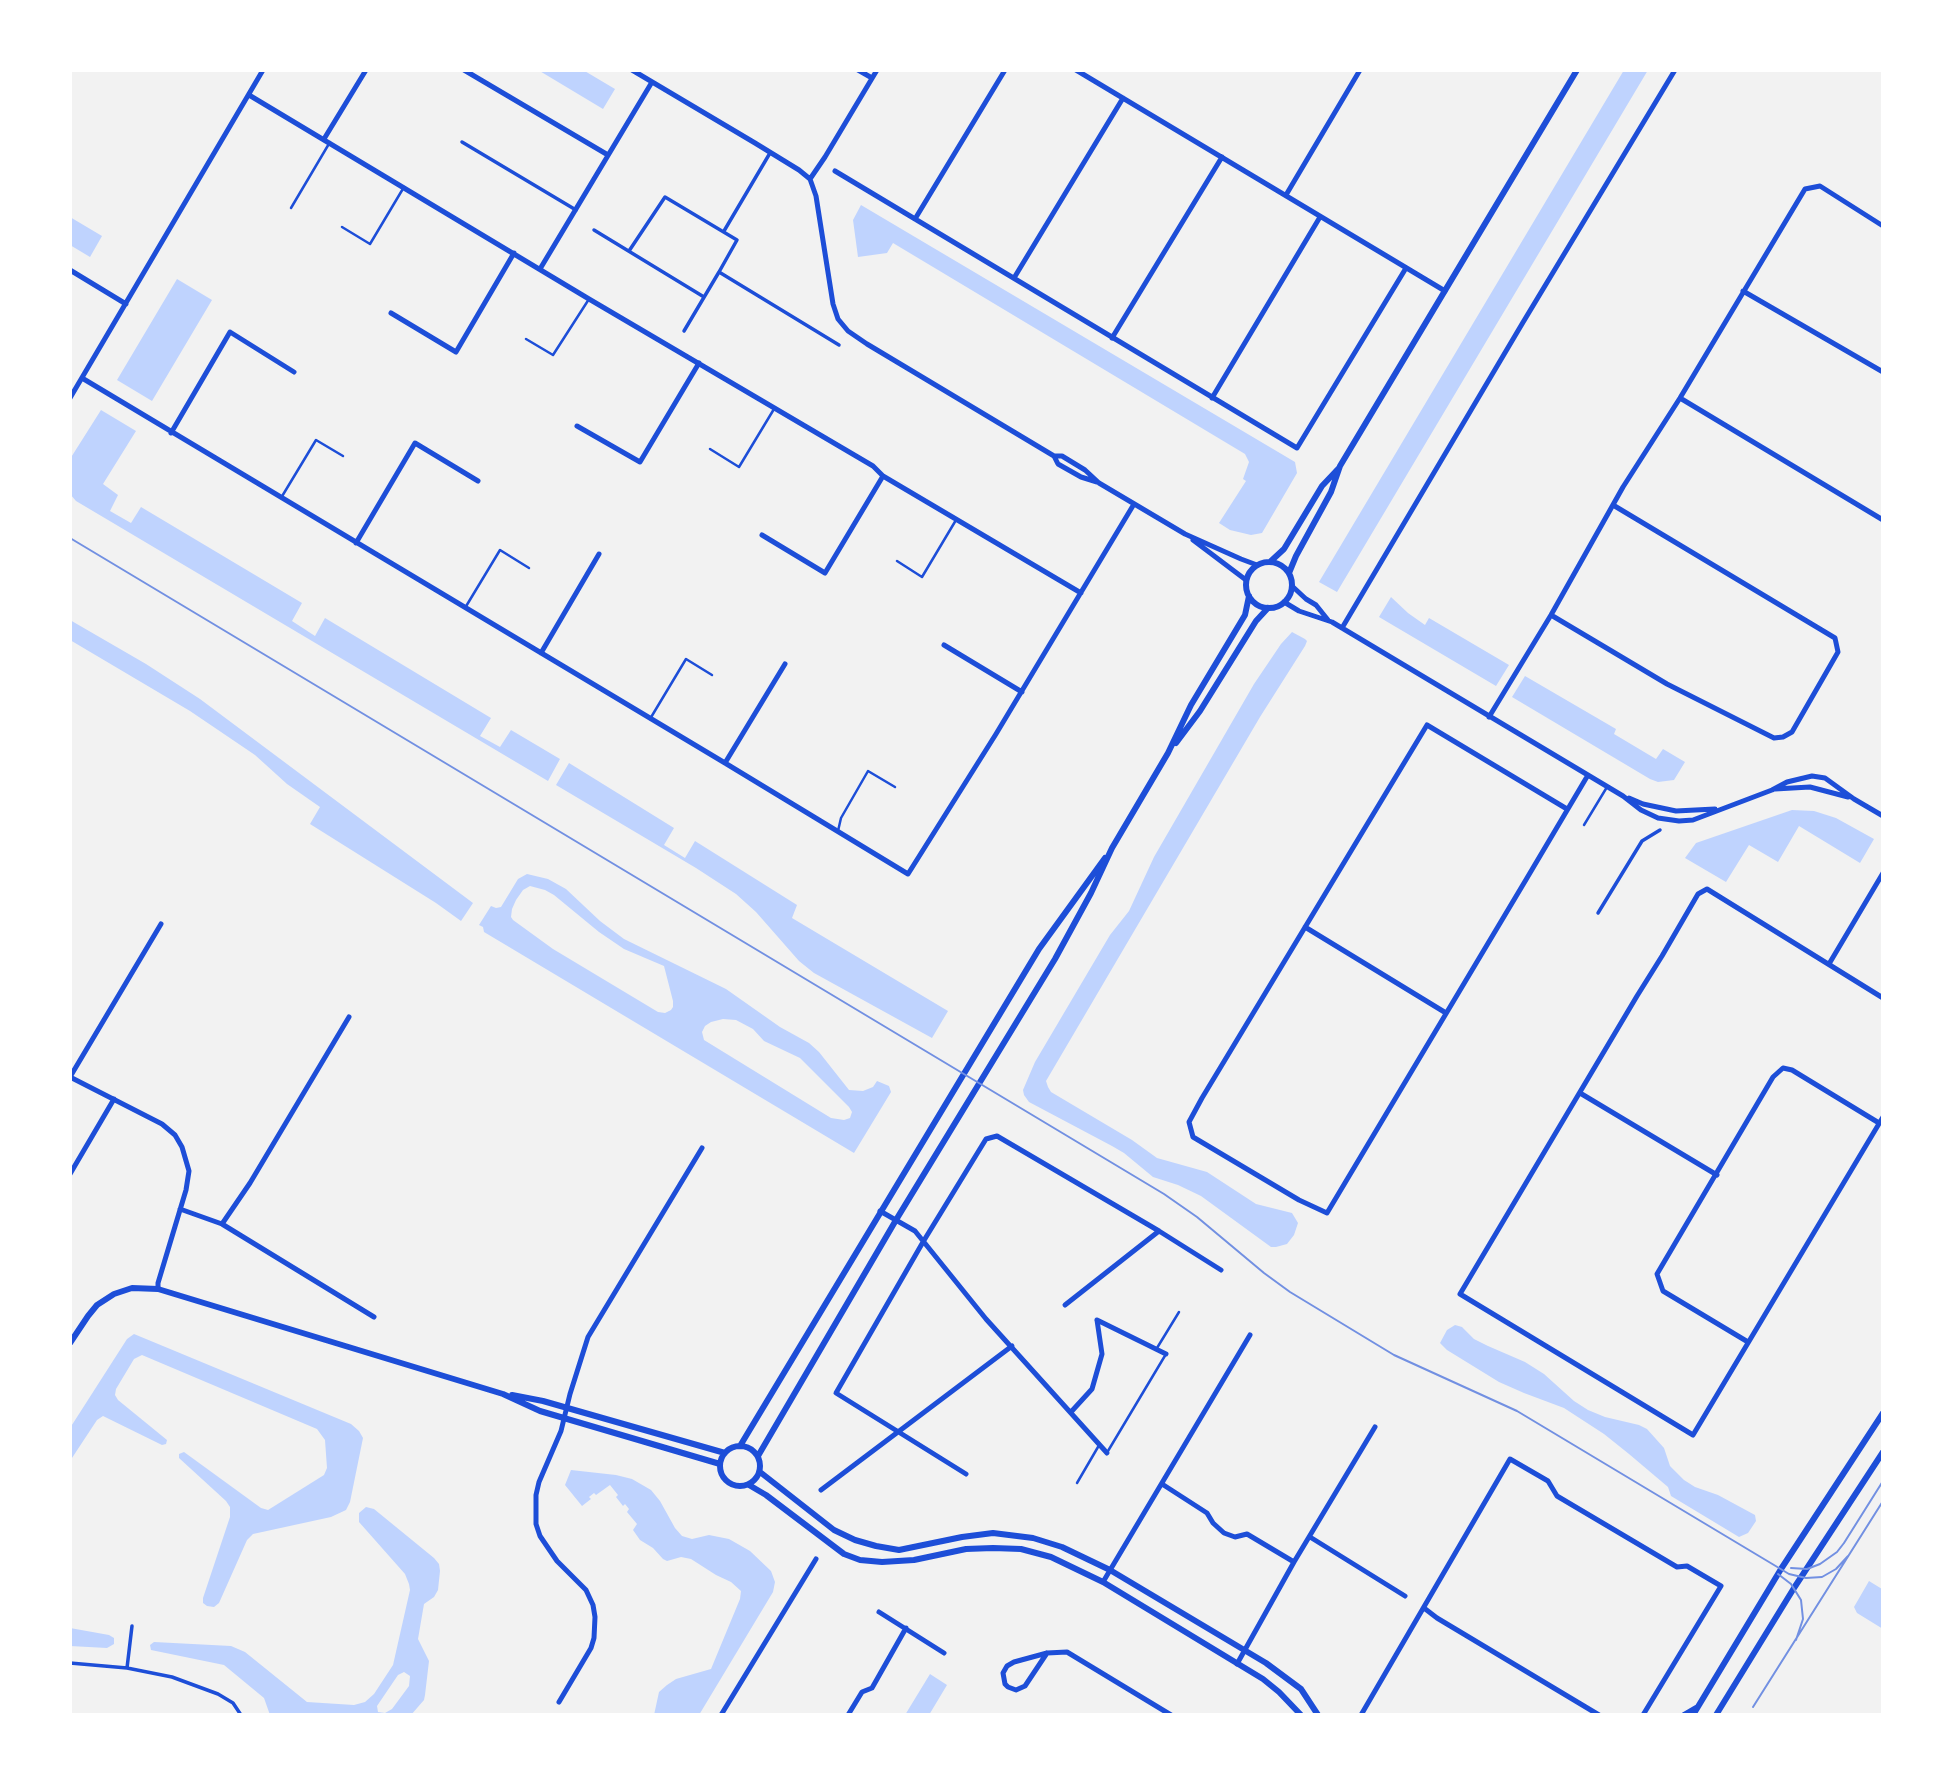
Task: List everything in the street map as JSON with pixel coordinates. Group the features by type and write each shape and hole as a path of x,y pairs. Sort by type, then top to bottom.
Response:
{"street":[{"path":"70,398 263,70"},
{"path":"327,141 366,70"},
{"path":"464,70 608,155"},
{"path":"632,70 810,179 817,196 833,304 838,319 848,331 1054,456 1058,464 1080,477 1099,483 1185,534 1247,580"},
{"path":"858,70 872,78"},
{"path":"810,179 877,70"},
{"path":"915,219 1005,70"},
{"path":"1076,70 1445,291"},
{"path":"1286,195 1360,70"},
{"path":"1268,608 1257,604 1249,596 1249,573 1284,549 1322,486 1340,466 1577,70"},
{"path":"1342,628 1675,70"},
{"path":"540,270 652,82"},
{"path":"249,95 873,466 883,476 1081,593"},
{"path":"1014,278 1123,98"},
{"path":"462,142 576,210"},
{"path":"724,231 770,153"},
{"path":"1112,338 1222,157"},
{"path":"835,171 1297,448 1406,268"},
{"path":"1489,717 1613,505 1805,189 1820,186 1883,226"},
{"path":"629,251 665,197 737,240 684,331"},
{"path":"1212,398 1320,217"},
{"path":"594,230 704,297"},
{"path":"391,313 456,352 514,253"},
{"path":"70,270 126,304"},
{"path":"719,272 839,345"},
{"path":"1743,290 1883,372"},
{"path":"171,433 230,332 294,372"},
{"path":"577,426 640,462 699,363"},
{"path":"82,378 908,874 1022,692 1134,504"},
{"path":"1680,398 1883,520"},
{"path":"356,543 415,443 478,481"},
{"path":"1289,573 1331,492 1340,466"},
{"path":"762,536 825,573 883,476"},
{"path":"1551,615 1667,684 1773,738 1792,732 1838,652 1835,638 1613,505"},
{"path":"1185,534 1257,565"},
{"path":"541,653 599,554"},
{"path":"1168,753 1200,711 1255,621 1268,608 1284,603 1291,593 1289,573 1283,566 1270,561"},
{"path":"1292,586 1316,605 1328,620"},
{"path":"740,1446 1039,949 1112,848 1168,753 1191,705 1245,615 1249,596"},
{"path":"1284,603 1342,628 1651,815 1672,821 1693,820 1797,779 1818,776 1883,816"},
{"path":"944,645 1022,692"},
{"path":"725,763 785,664"},
{"path":"1567,809 1427,725 1189,1122 1193,1137 1299,1200 1328,1213 1446,1013 1567,809 1587,775"},
{"path":"1772,790 1810,787 1854,799"},
{"path":"1622,796 1676,811 1718,809"},
{"path":"1598,913 1642,841 1660,830"},
{"path":"758,1456 896,1220 1055,958 1112,848"},
{"path":"1829,964 1883,873"},
{"path":"1883,998 1707,890 1698,894 1460,1294 1693,1435 1883,1116"},
{"path":"158,1289 186,1190 189,1171 182,1147 162,1124 70,1077 161,924"},
{"path":"1306,927 1446,1013"},
{"path":"222,1224 250,1183 349,1017"},
{"path":"1748,1342 1662,1291 1657,1274 1773,1077 1783,1068 1792,1070 1879,1123"},
{"path":"1580,1093 1717,1175"},
{"path":"70,1174 114,1099"},
{"path":"966,1474 836,1393 986,1139 997,1136 1221,1270"},
{"path":"559,1702 591,1648 596,1625 593,1605 586,1590 552,1555 540,1536 536,1524 539,1482 561,1432 584,1348 592,1331 702,1148"},
{"path":"180,1209 222,1224 374,1317"},
{"path":"880,1211 915,1231 986,1319 1107,1453"},
{"path":"1065,1305 1159,1231"},
{"path":"70,1343 88,1316 104,1300 132,1288 158,1289 503,1394 532,1408 720,1464"},
{"path":"1071,1412 1092,1389 1101,1354 1097,1320 1166,1354"},
{"path":"1103,1582 1250,1335"},
{"path":"821,1490 1012,1346"},
{"path":"503,1394 522,1396 725,1453"},
{"path":"1693,1715 1781,1569 1883,1413"},
{"path":"1237,1664 1375,1427"},
{"path":"740,1446 751,1448 761,1464 756,1480 749,1485 738,1487 729,1483 722,1475 720,1464 725,1453 732,1447 740,1446"},
{"path":"1716,1715 1794,1587 1883,1452"},
{"path":"1361,1715 1510,1459 1548,1481 1557,1496 1677,1567 1687,1566 1721,1587 1643,1715"},
{"path":"760,1472 834,1530 876,1546 899,1550 993,1533 1033,1538 1062,1547 1110,1570 1287,1677 1301,1689 1318,1715"},
{"path":"749,1485 844,1554 860,1560 914,1560 966,1549 1021,1549 1051,1557 1103,1582 1237,1664 1279,1692 1301,1715"},
{"path":"1162,1485 1207,1513 1224,1533 1235,1536 1247,1534 1294,1562"},
{"path":"1310,1537 1405,1596"},
{"path":"721,1715 816,1559"},
{"path":"1424,1608 1599,1715"},
{"path":"879,1612 944,1653"},
{"path":"127,1668 132,1626"},
{"path":"848,1715 862,1692 872,1688 906,1628"},
{"path":"1047,1653 1025,1686 1016,1690 1005,1684 1003,1673 1014,1662 1047,1653 1068,1652 1171,1715"},
{"path":"70,1663 127,1668 172,1677 218,1694 233,1703 241,1715"},
{"path":"1684,1715 1698,1707"}],"lane":[{"path":"291,208 327,141"},
{"path":"342,227 370,244 404,187"},
{"path":"526,339 553,355 589,299"},
{"path":"710,449 739,467 774,409"},
{"path":"281,498 316,440 343,456"},
{"path":"897,561 922,577 956,520"},
{"path":"465,608 500,550 529,568"},
{"path":"650,719 686,659 712,675"},
{"path":"838,831 841,818 868,771 895,787"},
{"path":"1584,825 1607,787"},
{"path":"1156,1350 1179,1312"},
{"path":"1107,1453 1166,1354"},
{"path":"1077,1483 1099,1445"}],"water":[{"path":"538,70 583,70 615,89 603,109"},
{"path":"1624,70 1648,70 1337,592 1319,582"},
{"path":"861,205 1295,462 1297,473 1262,533 1251,535 1230,530 1219,523 1246,481 1243,479 1249,462 1245,454 893,243 887,253 858,257 853,220"},
{"path":"70,217 102,236 90,257 70,245"},
{"path":"177,279 212,300 152,401 117,380"},
{"path":"101,410 136,431 103,484 118,495 110,511 131,523 141,507 302,603 292,621 315,636 325,618 491,718 480,736 500,747 511,730 560,759 548,781 76,501 70,494 70,459"},
{"path":"1391,597 1425,625 1429,618 1509,665 1496,686 1379,617"},
{"path":"70,620 200,699 473,903 461,921 310,824 320,807 287,784 255,755 190,711 70,640"},
{"path":"1292,632 1307,641 1305,646 1260,717 1046,1081 1051,1092 1157,1158 1207,1172 1256,1204 1292,1213 1298,1223 1294,1235 1287,1244 1271,1247 1201,1196 1153,1177 1124,1153 1029,1102 1023,1090 1035,1062 1110,935 1129,911 1154,857 1254,684"},
{"path":"1525,676 1616,729 1614,734 1656,759 1663,749 1685,762 1674,780 1658,782 1650,779 1512,697"},
{"path":"569,763 674,828 664,845 685,858 695,841 797,905 792,918 948,1011 932,1038 814,973 799,961 756,912 736,894 556,785"},
{"path":"1792,810 1814,811 1836,818 1874,839 1860,863 1799,826 1778,862 1749,845 1726,882 1685,858 1696,843"},
{"path":"527,874 548,879 566,889 624,939 726,989 780,1027 809,1043 849,1090 863,1091 873,1087 877,1081 889,1086 891,1092 854,1153 484,932 479,925 491,906 501,907 518,879","holes":["530,886 554,895 624,949 664,966 673,1001 671,1010 658,1012 553,949 513,920 512,909 516,900 523,890","723,1019 736,1020 753,1029 764,1041 800,1058 849,1107 852,1112 850,1118 831,1118 704,1040 702,1032 705,1026"]},
{"path":"1455,1325 1462,1327 1474,1339 1525,1362 1544,1374 1588,1410 1647,1429 1664,1448 1670,1466 1684,1480 1755,1515 1756,1521 1748,1533 1739,1537 1671,1496 1668,1487 1629,1454 1564,1408 1499,1382 1447,1350 1440,1343 1447,1330"},
{"path":"134,1334 351,1424 363,1438 346,1510 331,1517 253,1534 247,1540 219,1603 214,1607 203,1603 203,1598 230,1517 230,1507 179,1458 179,1454 184,1452 261,1508 268,1510 324,1475 327,1468 325,1440 317,1429 142,1355 134,1359 115,1395 167,1440 166,1444 162,1445 103,1416 97,1420 70,1461 70,1428 127,1339"},
{"path":"571,1470 632,1479 651,1490 682,1536 692,1539 709,1535 729,1539 750,1551 771,1571 775,1582 773,1592 699,1715 654,1715 659,1692 676,1679 711,1669 741,1591 731,1582 691,1559 663,1559 653,1548 640,1540 633,1530 637,1524 627,1512 629,1509 625,1504 623,1506 610,1485 596,1495 594,1493 582,1506 565,1485"},
{"path":"366,1507 374,1509 439,1564 438,1590 434,1597 424,1604 418,1639 429,1661 425,1695 411,1715 270,1715 264,1698 224,1665 151,1650 150,1645 154,1642 231,1646 245,1652 307,1702 354,1705 365,1702 374,1694 393,1665 410,1590 405,1574 359,1522 359,1513","holes":["404,1672 410,1676 409,1686 392,1709 385,1713 378,1712 377,1706 398,1675"]},
{"path":"1869,1581 1882,1589 1883,1629 1857,1613 1854,1607"},
{"path":"70,1628 109,1635 114,1638 114,1644 107,1648 70,1646"},
{"path":"930,1674 947,1685 929,1715 905,1715"}],"tram line":[{"path":"70,538 1164,1194 1197,1217 1290,1292 1394,1355 1517,1411 1789,1574 1806,1578 1822,1577 1836,1569 1848,1556"},
{"path":"1844,1543 1883,1481"},
{"path":"1753,1707 1883,1501"},
{"path":"1791,1568 1807,1569 1820,1564 1837,1552 1844,1543"},
{"path":"1778,1574 1791,1584 1801,1600 1803,1619 1796,1640"}]}
